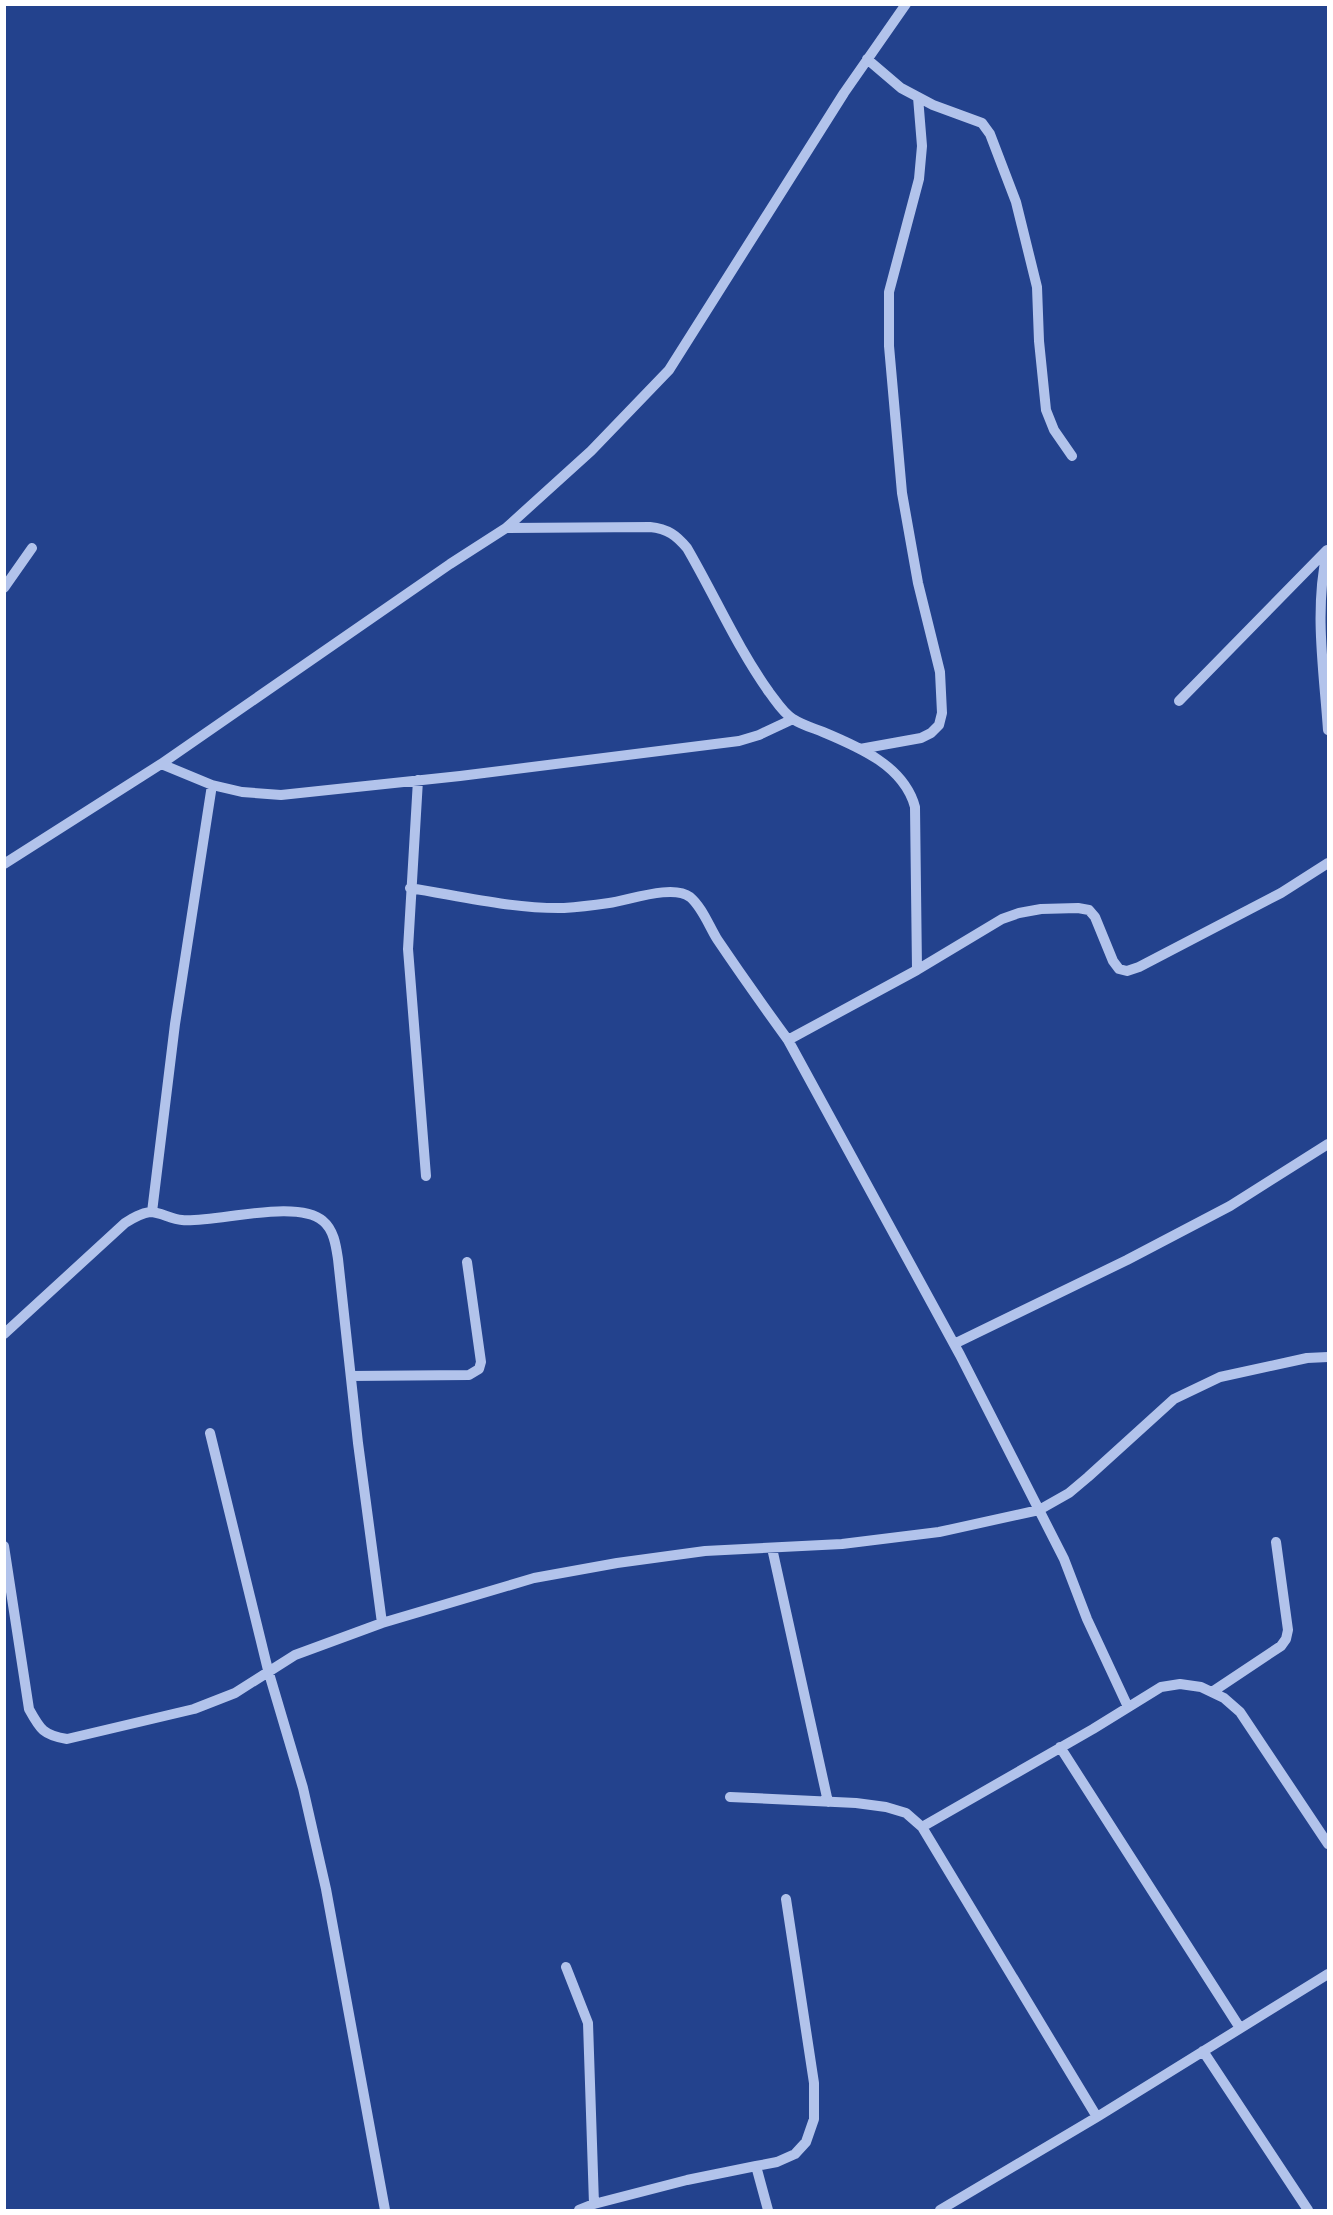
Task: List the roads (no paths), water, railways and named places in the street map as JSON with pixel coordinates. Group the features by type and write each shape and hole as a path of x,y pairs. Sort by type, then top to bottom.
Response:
{"street":[{"path":"4,864 161,764 506,528 591,451 669,370 844,93 906,4"},
{"path":"867,59 901,88 933,105 981,123 990,134 1016,202 1037,287 1046,410 1054,430 1072,456"},
{"path":"860,750 921,738 931,733 939,725 942,713 940,672 918,583 902,493 889,346 889,292 919,179 922,146 918,97"},
{"path":"506,528 650,527 664,528 676,535 687,548 759,678 780,707 793,719 860,750 889,767 900,777 911,793 915,807 917,970"},
{"path":"4,588 33,548"},
{"path":"1179,701 1328,550"},
{"path":"1328,550 1322,578 1320,633 1329,730"},
{"path":"161,764 212,785 242,792 281,795 739,741 759,735 793,719"},
{"path":"418,780 408,949 426,1176"},
{"path":"152,1212 176,1024 212,785"},
{"path":"788,1040 917,970 1002,919 1019,913 1041,909 1089,910 1095,917 1113,961 1119,969 1126,971 1139,967 1281,893 1329,863"},
{"path":"410,888 519,905 564,908 611,903 670,892 689,896 697,905 722,946 788,1040 954,1344 1064,1559 1087,1619 1128,1707"},
{"path":"954,1344 1127,1260 1230,1206 1329,1144"},
{"path":"4,1334 125,1223 137,1215 152,1212 182,1220 264,1211 309,1213 324,1221 334,1238 338,1258 382,1623"},
{"path":"351,1376 469,1375 479,1369 481,1362 467,1262"},
{"path":"4,1546 29,1709 38,1725 51,1736 66,1739 194,1709 235,1693 295,1655 382,1623 534,1578 617,1563 705,1551 842,1544 939,1532 1039,1510 1069,1493 1174,1399 1220,1377 1307,1358 1329,1357"},
{"path":"210,1433 268,1671 303,1788 326,1889 385,2211"},
{"path":"1212,1692 1281,1646 1286,1639 1288,1630 1276,1542"},
{"path":"772,1548 828,1802"},
{"path":"922,1827 1161,1687 1180,1684 1201,1687 1212,1692 1224,1698 1240,1712 1329,1844"},
{"path":"1060,1747 1240,2028"},
{"path":"730,1797 856,1803 906,1813 922,1827 1097,2117"},
{"path":"579,2211 687,2180 777,2162 795,2154 806,2142 813,2119 814,2083 786,1899"},
{"path":"566,1967 588,2023 594,2205"},
{"path":"940,2211 1329,1974"},
{"path":"1203,2051 1308,2211"},
{"path":"756,2166 768,2211"}]}
